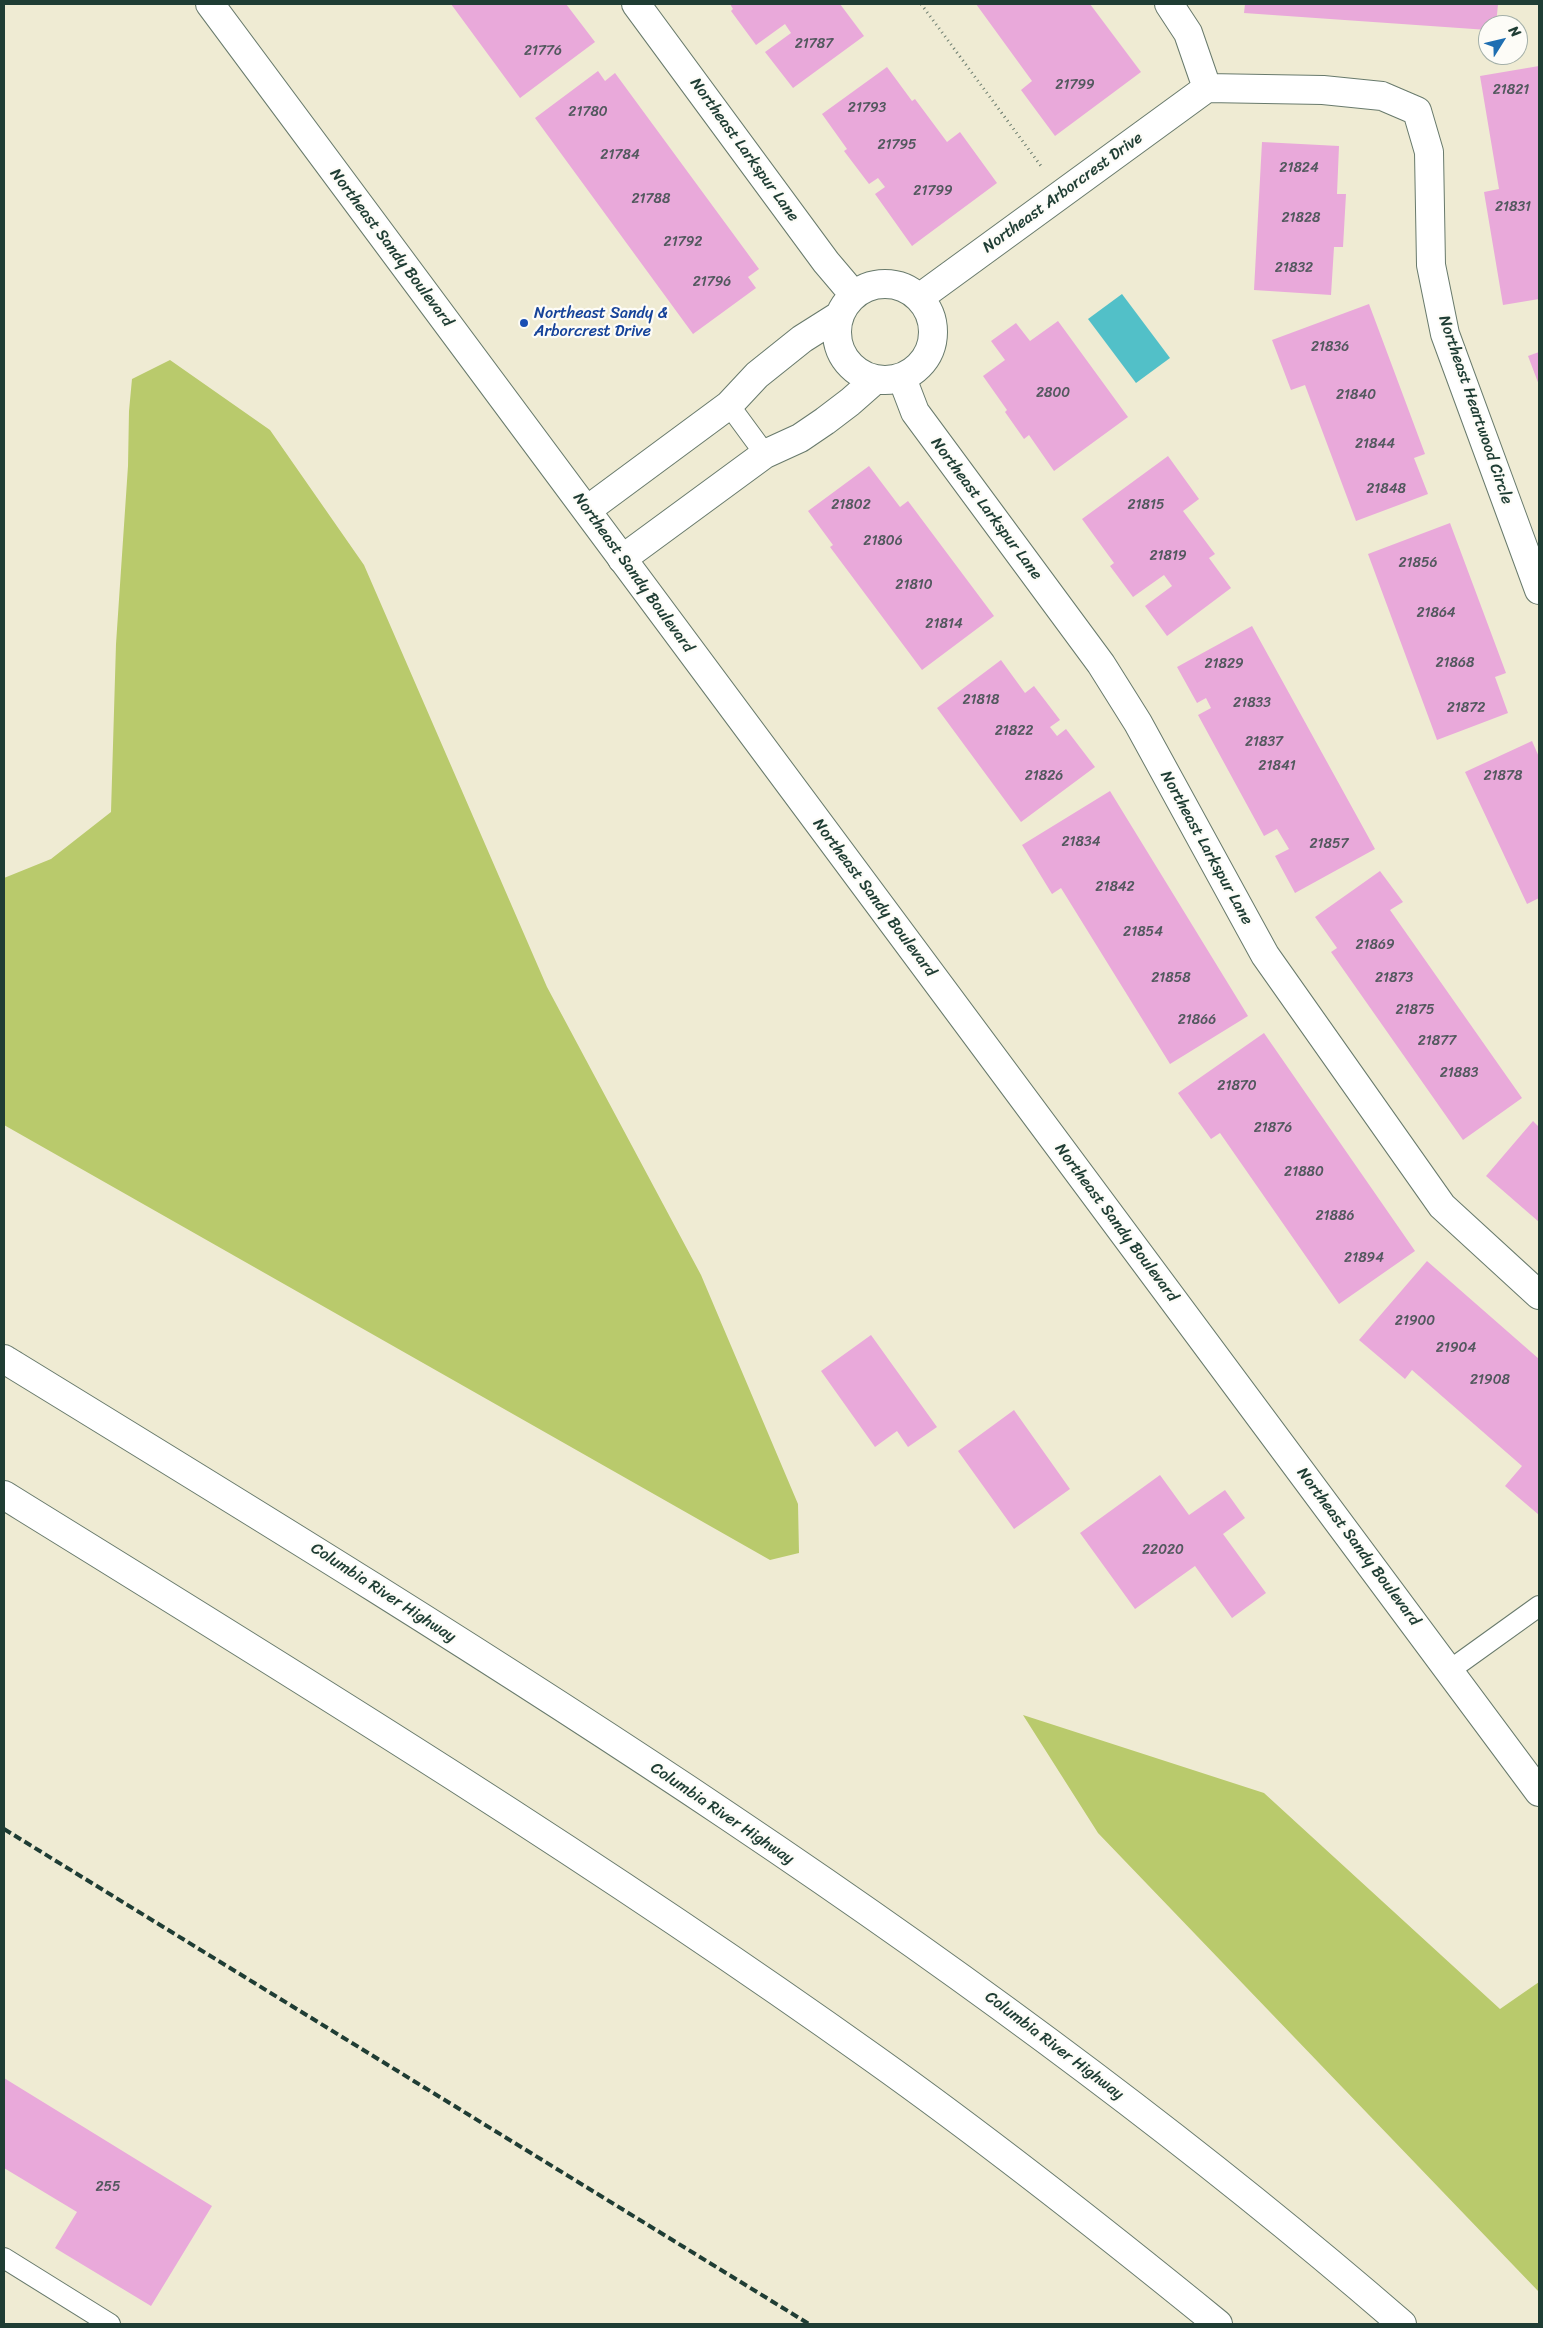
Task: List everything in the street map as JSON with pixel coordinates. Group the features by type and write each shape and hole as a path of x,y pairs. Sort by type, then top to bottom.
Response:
{"main road":[{"name":"Northeast Sandy Boulevard","path":"210,4 1539,1792"},
{"name":"Northeast Larkspur Lane","path":"636,4 826,262 847,305"},
{"path":"1169,4 1188,33 1207,88"},
{"name":"Northeast Arborcrest Drive","path":"919,298 1207,88"},
{"name":"Northeast Heartwood Circle","path":"1207,88 1323,90 1382,96 1417,111 1429,152 1431,265 1445,334 1539,590"},
{"path":"587,510 728,405 757,375 847,305 866,287 887,284 908,289 919,298 929,311 933,327 932,343 926,358 916,370 888,379 850,402 800,438 765,454 622,559"},
{"path":"847,305 836,332 839,348 848,363 860,374 888,379"},
{"name":"Northeast Larkspur Lane","path":"888,379 915,412 1101,664 1138,723 1228,892 1271,963 1442,1206 1539,1295"},
{"name":"Columbia River Highway","path":"4,1359 337,1563 760,1838 915,1944 1068,2055 1226,2178 1402,2324"},
{"path":"4,1495 333,1698 714,1948 874,2058 1128,2251 1218,2324"}],"lane":[{"path":"728,405 765,454"},
{"path":"1450,1670 1539,1606"},
{"path":"4,2258 110,2324"}],"path":[{"path":"921,4 1062,194"}],"green space":[{"path":"170,360 270,430 364,565 547,987 701,1275 798,1504 799,1553 770,1560 4,1125 4,878 51,859 111,812 116,644 132,379"},
{"path":"1023,1715 1264,1793 1500,2009 1539,1982 1539,2292 1098,1833"}],"water":[{"path":"1122,294 1170,358 1136,383 1088,319"}],"building":[{"path":"451,4 566,4 595,42 520,98"},
{"path":"730,4 840,4 864,36 793,88 765,52 791,33 785,24 756,45 731,11 733,9"},
{"path":"976,4 1090,4 1141,72 1055,136 1021,90 1032,81"},
{"path":"1245,4 1498,4 1497,15 1478,15 1478,29 1244,13"},
{"path":"1539,66 1539,299 1503,305 1484,192 1499,189 1480,76"},
{"path":"887,67 912,101 915,99 947,142 960,132 997,183 912,246 875,194 885,187 878,178 869,184 844,151 847,149 822,114"},
{"path":"598,71 605,81 615,73 759,269 748,277 756,288 693,334 535,118"},
{"path":"1262,142 1339,146 1337,194 1346,194 1343,247 1334,247 1331,295 1254,290"},
{"path":"1369,304 1425,454 1414,458 1428,494 1356,521 1305,385 1291,390 1272,340"},
{"path":"1058,321 1128,417 1054,471 1029,435 1024,439 1005,412 1007,410 983,376 1005,360 991,341 1016,323 1030,341"},
{"path":"1539,352 1539,385 1528,356"},
{"path":"1168,456 1199,499 1183,511 1215,554 1209,558 1231,588 1167,636 1145,606 1172,586 1164,575 1133,597 1110,566 1114,563 1082,519"},
{"path":"869,466 900,507 908,501 994,616 922,670 830,547 833,545 808,511"},
{"path":"1450,523 1506,673 1495,677 1508,713 1437,740 1368,554"},
{"path":"1252,626 1375,849 1295,893 1275,856 1289,849 1277,829 1264,836 1198,715 1211,708 1206,698 1197,703 1177,667"},
{"path":"1001,660 1025,693 1034,686 1060,720 1050,727 1057,736 1066,729 1095,767 1021,822 937,708"},
{"path":"1532,741 1539,757 1539,898 1527,904 1465,772"},
{"path":"1110,791 1248,1016 1170,1064 1061,888 1052,894 1022,845"},
{"path":"1380,871 1403,902 1390,910 1522,1098 1463,1140 1331,952 1337,948 1315,917"},
{"path":"1264,1033 1415,1251 1339,1304 1220,1133 1211,1139 1178,1093"},
{"path":"1533,1121 1539,1127 1539,1222 1486,1176"},
{"path":"1427,1261 1539,1359 1539,1515 1505,1486 1522,1466 1412,1370 1405,1379 1359,1340"},
{"path":"871,1335 937,1427 908,1447 897,1431 875,1447 821,1371"},
{"path":"1014,1410 1070,1489 1014,1529 958,1451"},
{"path":"1160,1475 1189,1515 1225,1490 1245,1518 1223,1534 1266,1593 1232,1618 1195,1566 1135,1609 1080,1533"},
{"path":"4,2078 212,2206 151,2306 55,2248 77,2212 4,2168"}],"railway":[{"path":"4,1829 809,2324"}],"place":[{"name":"Northeast Sandy & Arborcrest Drive","path":"524,323"}]}
